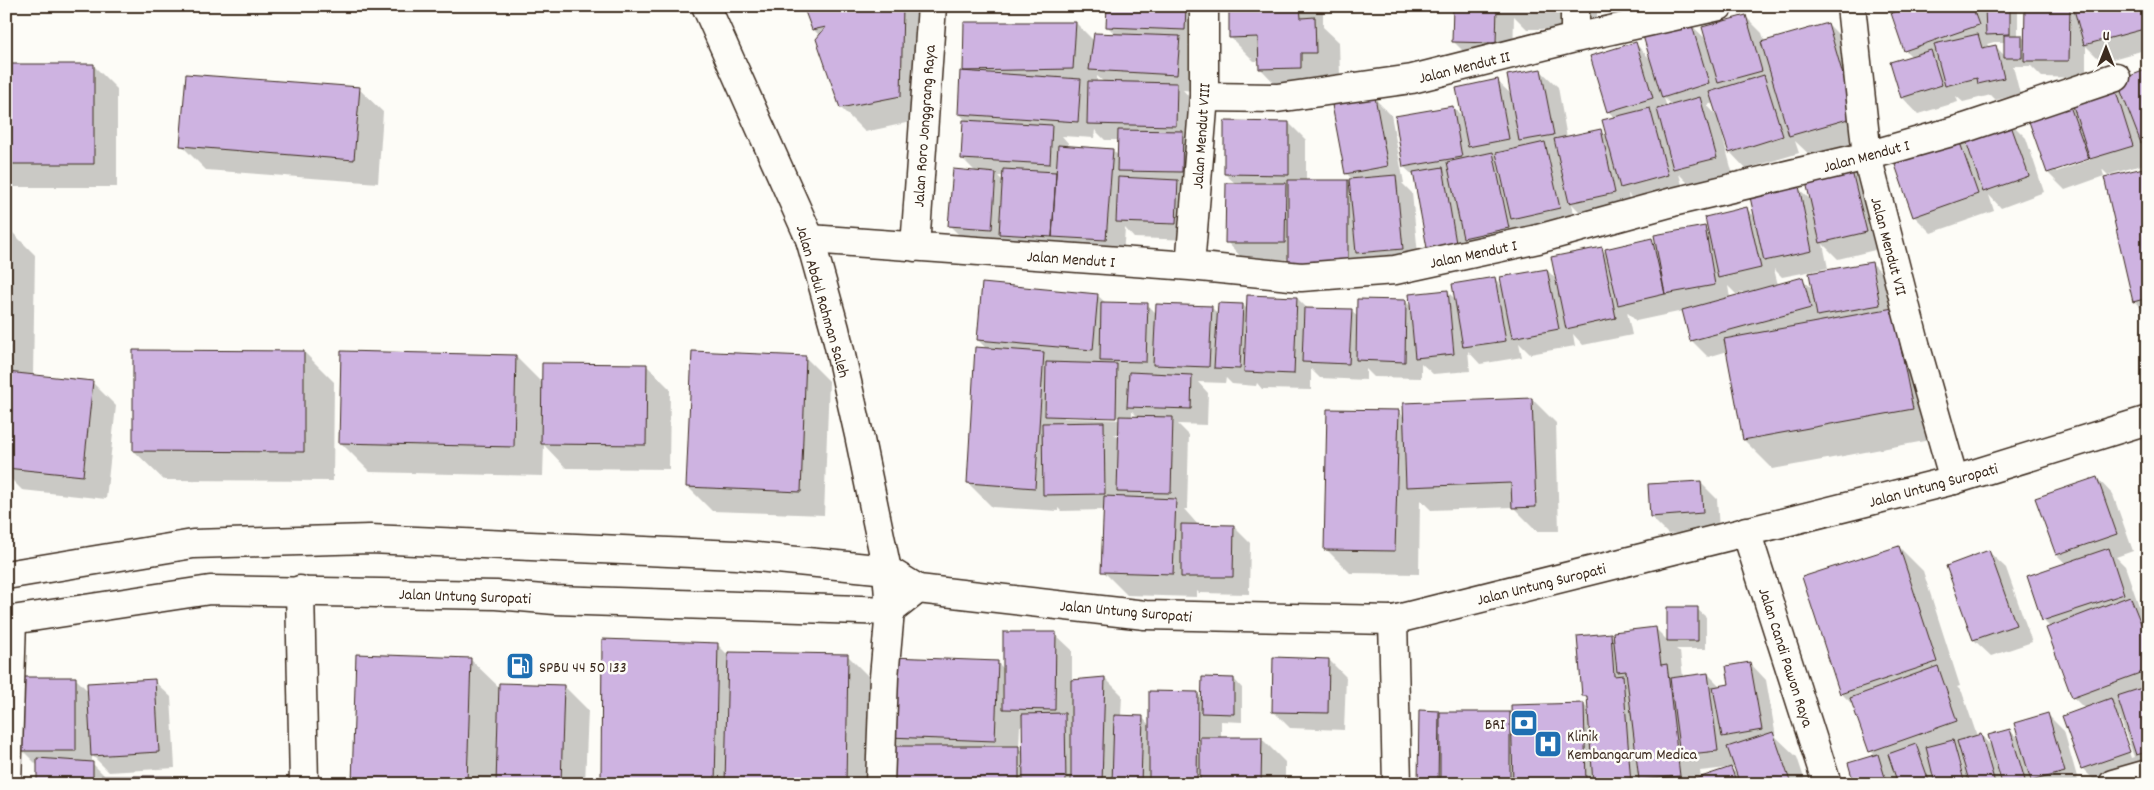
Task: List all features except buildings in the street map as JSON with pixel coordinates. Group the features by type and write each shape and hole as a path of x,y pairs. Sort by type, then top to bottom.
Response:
{"street":[{"name":"Jalan Abdul Rahman Saleh","path":"706,6 810,239 835,329 887,570 890,611 884,677 880,784"},
{"name":"Jalan Roro Jonggrang Raya","path":"915,246 932,6"},
{"name":"Jalan Mendut VIII","path":"1190,266 1204,97 1204,6"},
{"path":"1575,6 1575,38"},
{"name":"Jalan Mendut II","path":"1204,97 1277,98 1412,79 1575,38 1719,6"},
{"name":"Jalan Mendut VII","path":"1851,6 1867,156 1916,347 1954,480"},
{"name":"Jalan Mendut I","path":"810,239 1190,266 1301,277 1395,270 1538,239 1673,202 1867,156 1965,128 2116,77"},
{"name":"Jalan Untung Suropati","path":"6,575 194,544 370,539 737,555 887,570 918,589 1145,615 1394,620 1954,480 2148,420"},
{"name":"Jalan Candi Pawon Raya","path":"1746,531 1827,784"},
{"path":"890,611 918,589"},
{"name":"Jalan Untung Suropati","path":"9,619 210,590 300,590 496,595 555,600 890,611"},
{"path":"300,590 304,784"},
{"path":"7,784 9,619"},
{"path":"1394,620 1397,784"},
{"path":"2113,784 2148,774"}],"place":[{"name":"SPBU 44 50 133","path":"520,666"},
{"name":"BRI","path":"1524,723"},
{"name":"Klinik Kembangarum Medica","path":"1548,744"}]}
